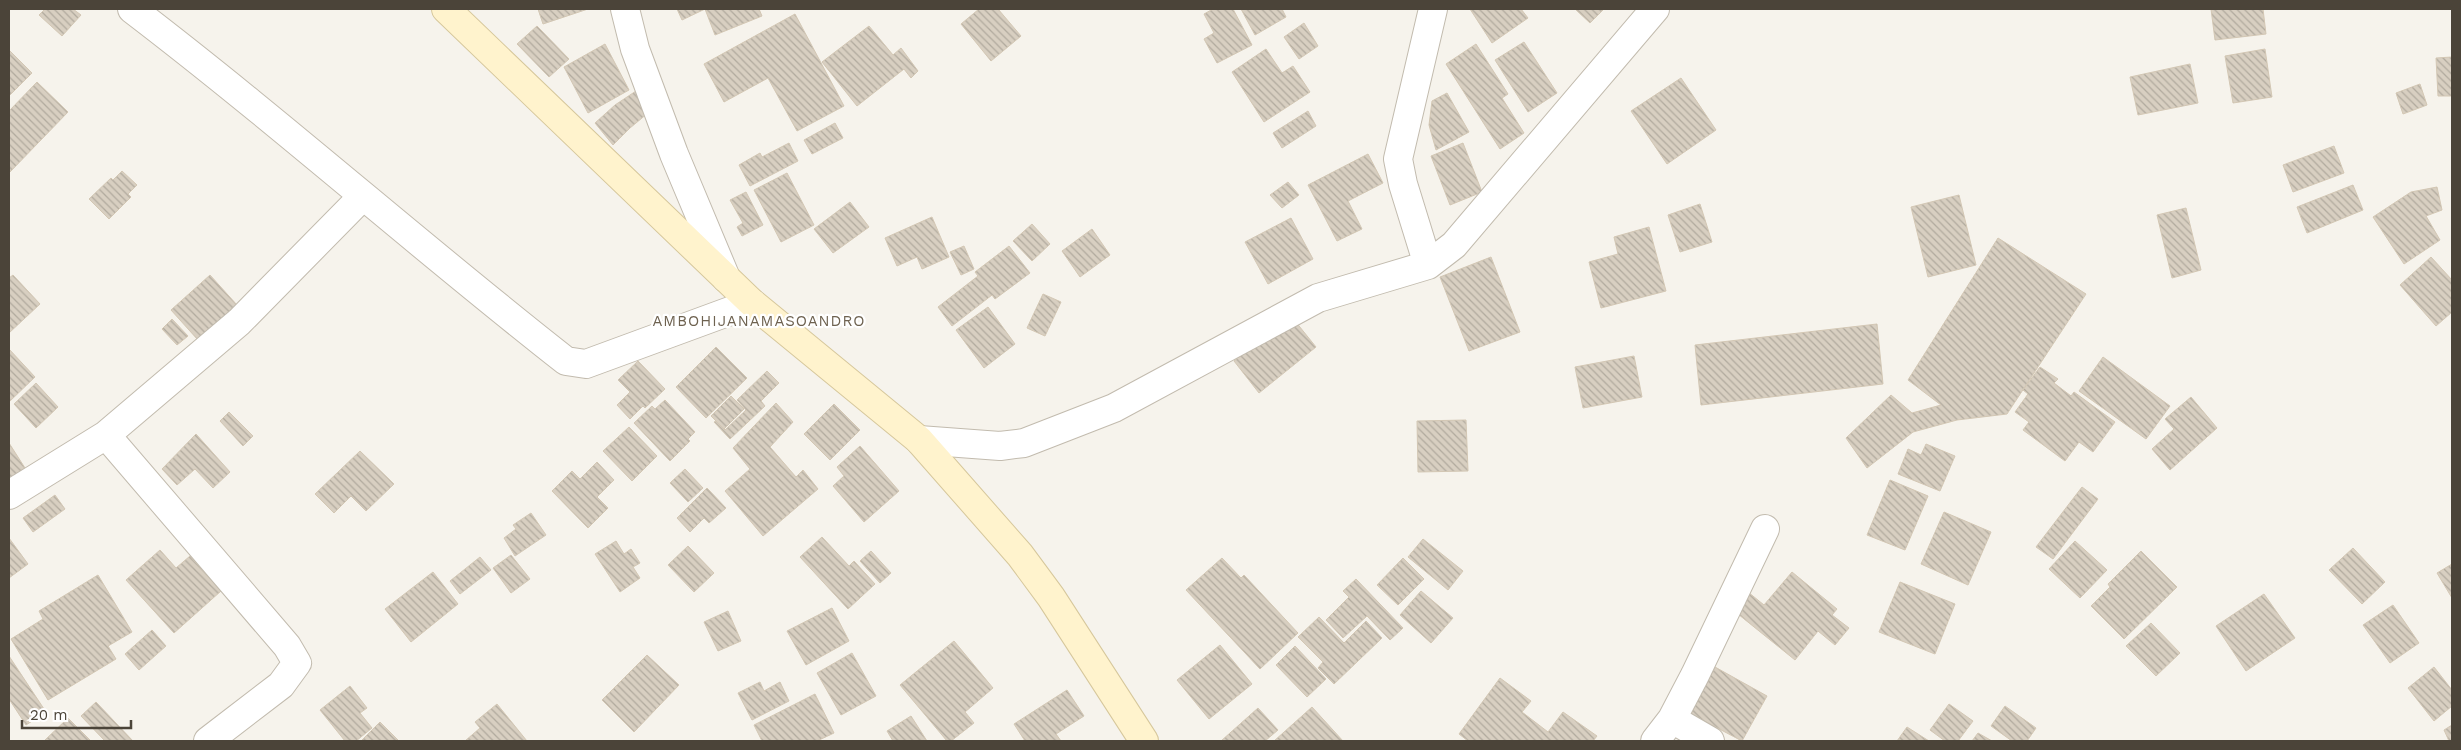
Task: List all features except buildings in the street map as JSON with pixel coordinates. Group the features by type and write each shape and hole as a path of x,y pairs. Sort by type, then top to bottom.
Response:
{"street":[{"path":"132,9 206,66 470,286 566,361 586,364 752,303"},
{"path":"446,9 752,303 919,440 1020,555 1051,596 1144,741"},
{"path":"625,9 635,49 674,154 726,278"},
{"path":"1428,265 1403,184 1398,159 1433,9"},
{"path":"919,440 1000,446 1024,443 1114,408 1318,298 1428,265 1454,245 1655,9"},
{"path":"9,495 106,435 239,322 363,196"},
{"path":"106,435 288,646 297,663 281,685 208,741"},
{"path":"1654,741 1672,719 1765,529"},
{"path":"1672,719 1710,741"}],"district":[{"name":"AMBOHIJANAMASOANDRO","path":"759,321"}]}
